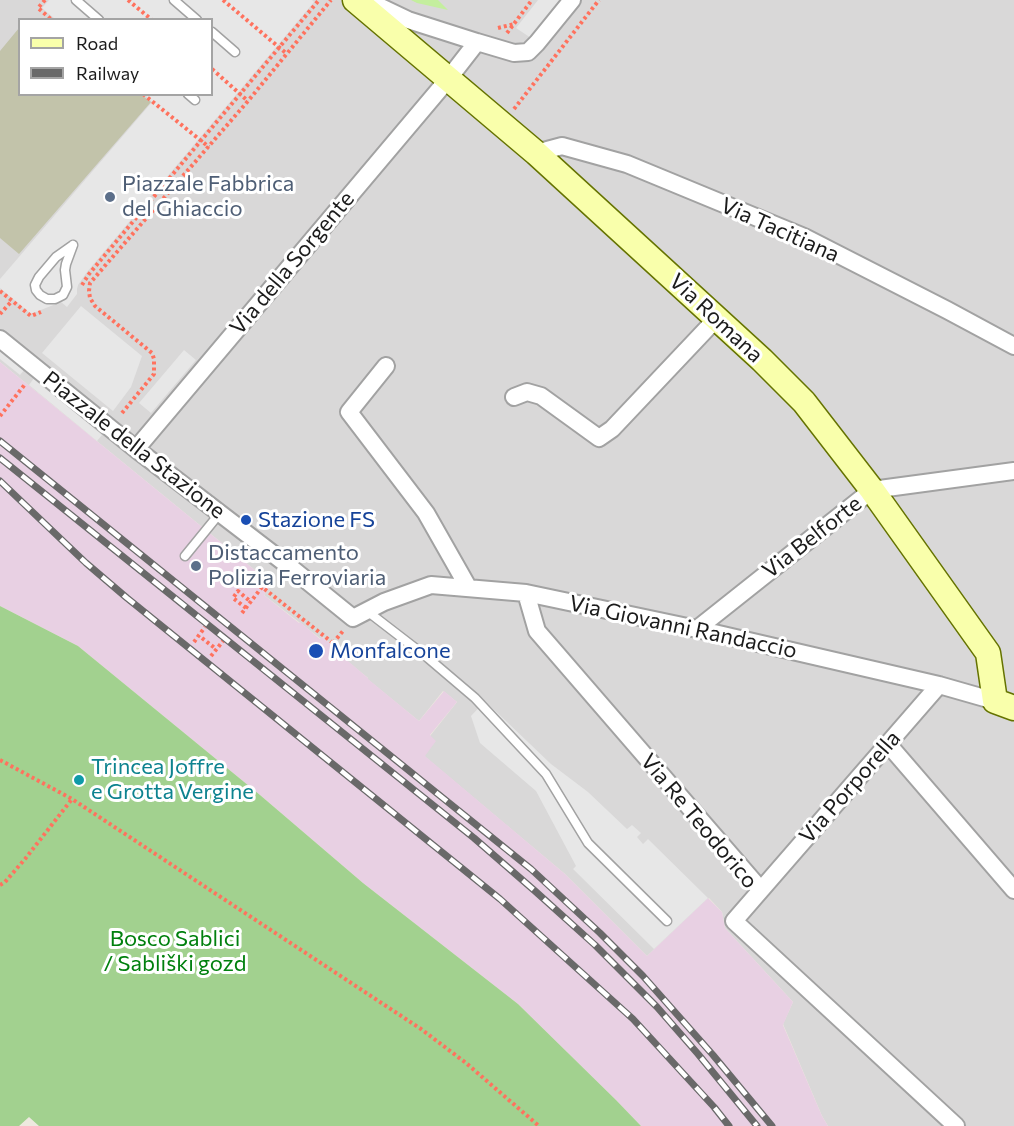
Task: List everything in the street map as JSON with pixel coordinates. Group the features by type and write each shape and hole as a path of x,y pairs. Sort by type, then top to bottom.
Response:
{"street":[{"name":"Via Romana","path":"355,0 536,153 762,360 804,402 872,490 988,653 1005,704"},
{"path":"366,0 408,20 514,53 528,52 537,44 572,0"},
{"name":"Via della Sorgente","path":"136,448 477,42"},
{"name":"Via Tacitiana","path":"536,153 562,146 627,164 804,237 1014,346"},
{"path":"514,397 527,392 541,396 599,438 612,429 716,319"},
{"name":"Piazzale della Stazione","path":"0,339 110,428 290,567 360,614"},
{"path":"386,366 349,412 426,513 468,587"},
{"name":"Via Belforte","path":"697,629 872,490 1014,471"},
{"name":"Via Giovanni Randaccio","path":"360,614 384,602 431,585 526,593 697,629 939,685 1005,704"},
{"name":"Via Re Teodorico","path":"526,593 537,631 761,890 734,921 956,1126"},
{"name":"Via Porporella","path":"761,890 939,685"},
{"path":"888,744 1014,890"}],"lane":[{"path":"76,0 97,18"},
{"path":"174,0 195,18"},
{"path":"213,33 235,52"},
{"path":"73,245 66,264 67,287 63,295 55,299 47,299 40,295 35,285 56,257 73,245"},
{"path":"185,556 220,513"},
{"path":"360,614 428,658 476,698 546,774 588,843 667,921"}],"path":[{"path":"45,0 38,8 50,18"},
{"path":"128,0 150,18"},
{"path":"223,0 287,54"},
{"path":"81,290 84,280 320,0"},
{"path":"110,428 154,374 154,359 152,353 95,306 90,298 90,283 209,147 331,0"},
{"path":"514,110 599,0"},
{"path":"213,70 248,101"},
{"path":"145,96 209,147"},
{"path":"0,314 12,301"},
{"path":"0,416 38,369"},
{"path":"242,613 262,587 333,643"},
{"path":"246,608 233,597 238,591 251,602"},
{"path":"194,642 205,627"},
{"path":"202,638 216,649"},
{"path":"211,656 223,641"},
{"path":"0,760 72,799 421,1029 466,1063 539,1126"},
{"path":"0,885 25,859 72,799"}],"shaded area":[{"path":"0,0 1014,0 1014,1126 828,1126 783,1024 793,1002 725,928 722,912 709,898 647,956 565,874 424,756 430,736 457,702 443,691 419,721 367,679 347,661 349,659 323,637 321,639 264,595 272,584 0,362"},
{"name":"Piazzale Fabbrica del Ghiaccio","path":"49,0 312,0 314,2 87,272 78,285 77,294 67,307 61,302 31,314 0,288 0,279 152,102 146,96 213,96 213,18 54,18 42,8"},
{"path":"538,0 560,0 531,38 516,28"},
{"path":"18,29 18,96 142,96 151,102 19,254 0,238 0,51"},
{"path":"81,306 142,356 131,387 113,411 42,353"},
{"path":"0,349 25,369 20,375 0,359"},
{"path":"184,350 196,360 151,413 139,403"},
{"path":"0,362 272,584 264,595 320,639 322,637 350,658 348,661 419,721 444,691 457,702 430,735 436,741 425,756 565,874 647,956 708,898 722,912 725,928 793,1002 783,1025 828,1126 641,1126 518,1004 363,883 260,795 78,646 0,606"},
{"path":"34,378 102,435 97,441 29,385"},
{"path":"485,701 551,764 588,792 627,829 632,825 641,833 637,837 643,844 648,839 708,898 654,949 573,869 576,866 536,791 480,743 471,716"}],"green space":[{"path":"411,0 438,0 448,10 417,3"},
{"name":"Bosco Sablici / Sabliški gozd","path":"0,606 78,646 260,795 363,883 518,1004 641,1126 39,1126 29,1117 19,1126 0,1126"}],"railway":[{"path":"0,441 531,869 643,976 772,1126"},
{"path":"0,458 474,838 535,891 595,945 657,1007 757,1126"},
{"path":"0,481 86,563 127,598 500,899 633,1019 729,1126"}],"place":[{"name":"Piazzale Fabbrica del Ghiaccio","path":"110,197"},
{"name":"Stazione FS","path":"246,520"},
{"name":"Distaccamento Polizia Ferroviaria","path":"196,566"},
{"name":"Monfalcone","path":"316,651"},
{"name":"Trincea Joffre e Grotta Vergine","path":"79,780"}]}
